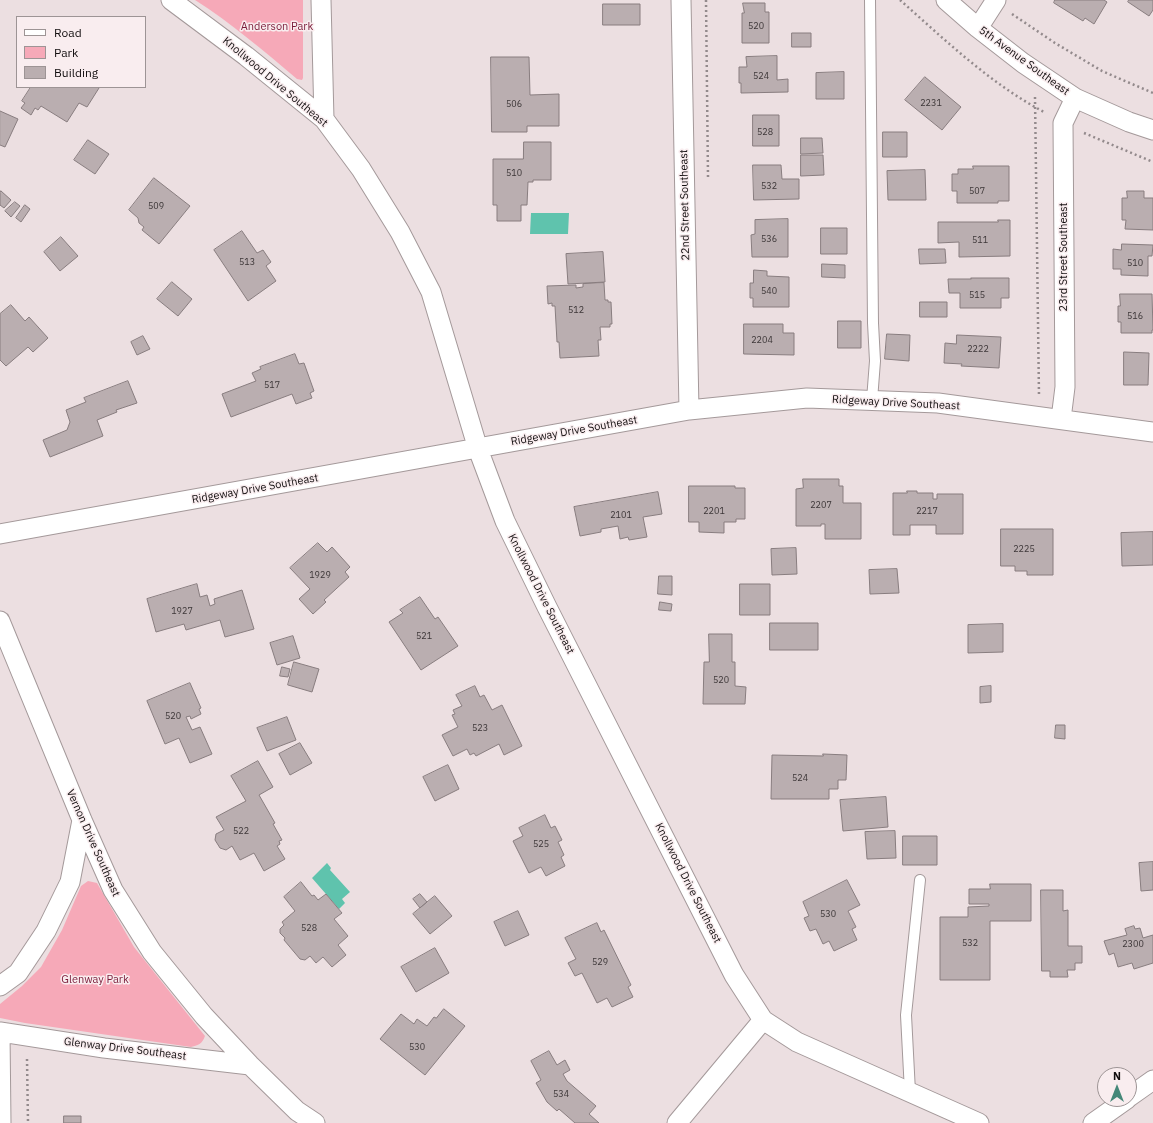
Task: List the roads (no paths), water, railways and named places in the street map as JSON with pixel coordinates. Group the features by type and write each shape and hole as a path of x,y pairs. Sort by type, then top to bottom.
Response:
{"street":[{"name":"Knollwood Drive Southeast","path":"171,0 246,56 324,119 361,169 400,232 431,292 478,449 505,521 734,976 763,1020 797,1042 979,1123"},
{"path":"321,0 324,119"},
{"name":"22nd Street Southeast","path":"681,0 689,410"},
{"name":"5th Avenue Southeast","path":"946,0 978,28 1023,63 1075,98 1129,122 1153,130"},
{"path":"978,28 1001,5"},
{"name":"23rd Street Southeast","path":"1060,419 1065,387 1063,123 1075,98"},
{"name":"Ridgeway Drive Southeast","path":"0,534 689,410 807,398 938,403 1153,432"},
{"name":"Vernon Drive Southeast","path":"0,621 82,820 113,890 152,952 204,1016 250,1065 297,1111 314,1123"},
{"path":"0,986 18,973 46,931 53,917 70,882 82,820"},
{"path":"677,1123 763,1020"},
{"path":"0,1032 1,1123"},
{"name":"Glenway Drive Southeast","path":"0,1032 104,1048 250,1065"},
{"path":"1137,1092 1153,1080"},
{"path":"1093,1123 1115,1107"}],"lane":[{"path":"870,0 873,323 875,361 872,400"},
{"path":"910,1092 906,1015 920,880"}],"park label":[{"name":"Anderson Park","path":"277,27"},
{"name":"Glenway Park","path":"95,980"}]}
